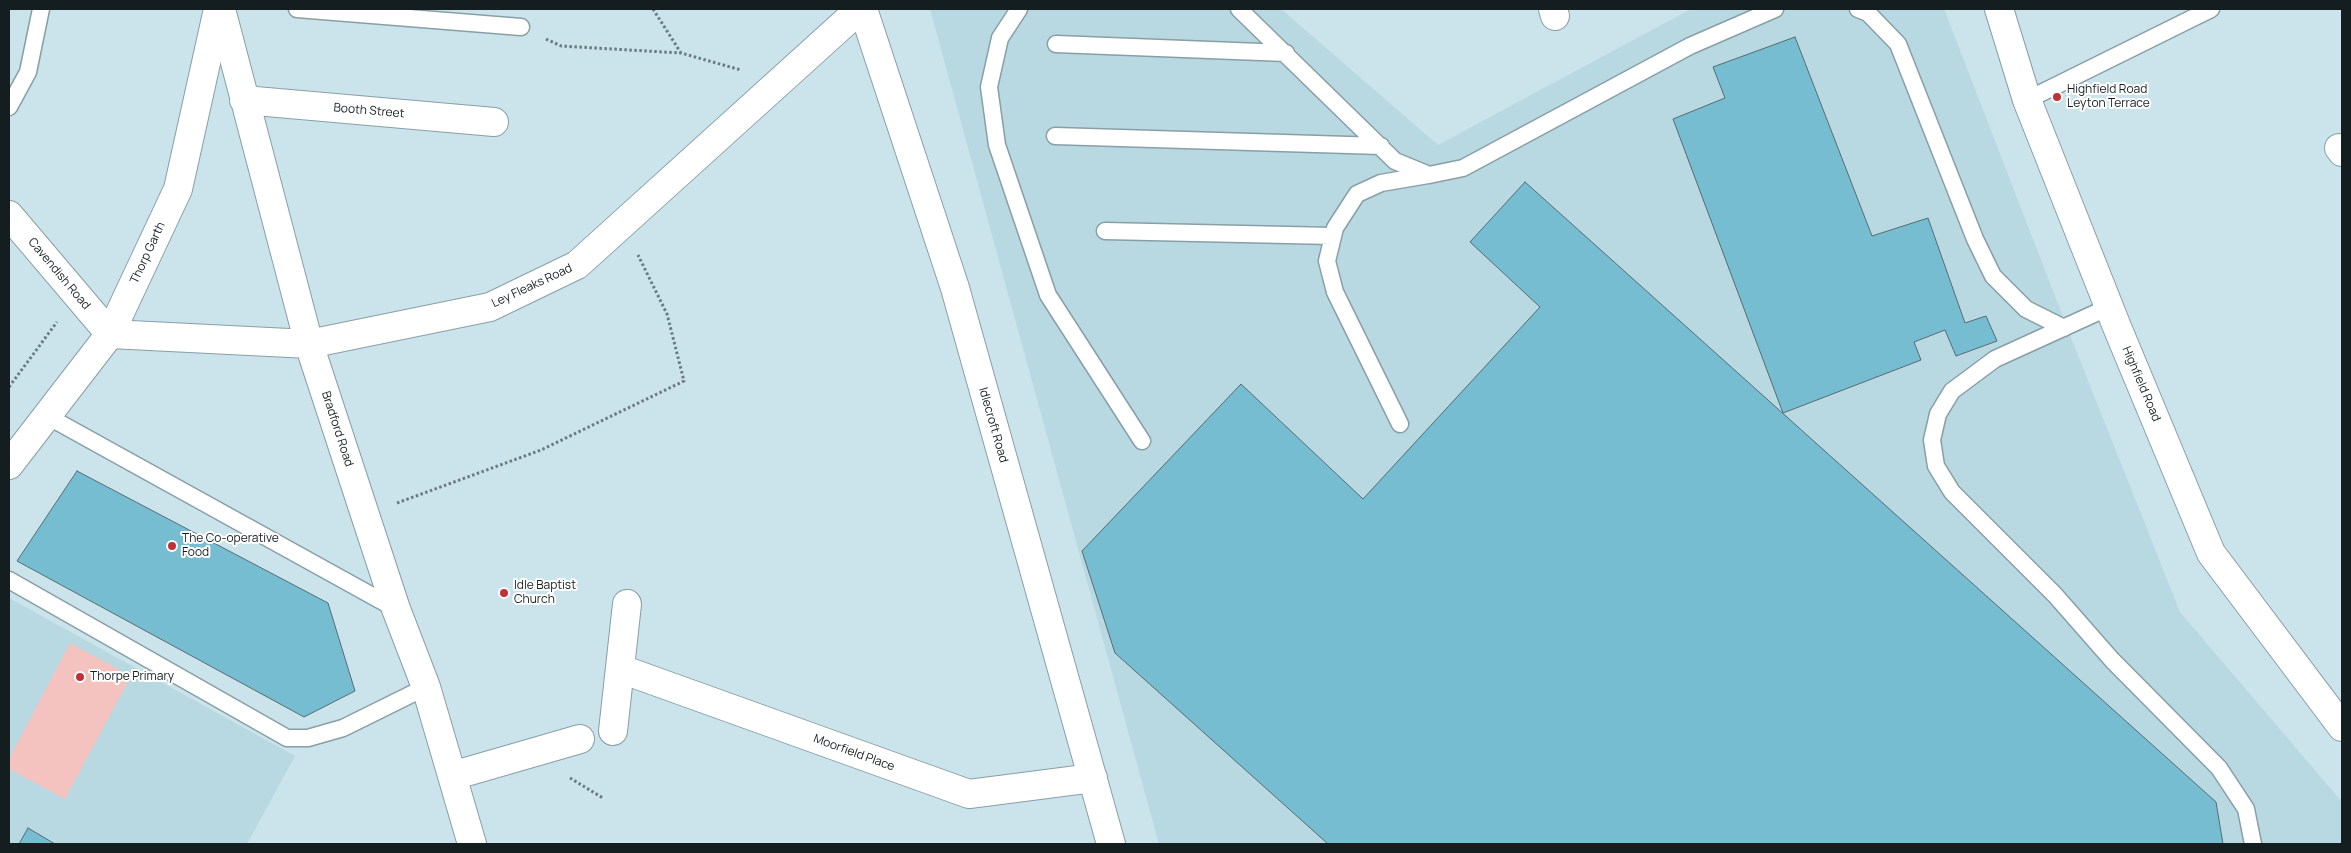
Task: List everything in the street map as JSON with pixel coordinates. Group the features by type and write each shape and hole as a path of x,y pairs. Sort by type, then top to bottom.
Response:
{"street":[{"name":"Bradford Road","path":"220,9 309,344 396,609 426,687 472,844"},
{"name":"Thorp Garth","path":"9,465 110,334 178,189 220,9"},
{"name":"Ley Fleaks Road","path":"110,334 309,344 490,307 577,265 861,9"},
{"name":"Idlecroft Road","path":"861,9 954,288 1111,844"},
{"name":"Highfield Road","path":"1999,9 2027,100 2109,307 2211,553 2342,727"},
{"name":"Booth Street","path":"244,100 494,122"},
{"name":"Cavendish Road","path":"9,215 110,334"},
{"path":"613,731 627,604"},
{"name":"Moorfield Place","path":"620,669 969,794 1093,778"},
{"path":"452,776 580,739"}],"lane":[{"path":"9,107 28,72 41,9"},
{"path":"297,9 521,27"},
{"path":"1019,9 1000,38 989,87 997,145 1048,295 1142,441"},
{"path":"1239,9 1395,161 1428,175"},
{"path":"1400,424 1335,292 1327,261 1335,228 1357,194 1381,183 1463,168 1690,46 1775,9"},
{"path":"1858,9 1868,13 1898,44 1975,239 1993,276 2026,309 2064,328"},
{"path":"2027,100 2211,9"},
{"path":"1056,44 1286,53"},
{"path":"1055,136 1381,146"},
{"path":"1105,230 1333,236"},
{"path":"2109,307 1996,359 1952,390 1938,414 1932,440 1936,466 1952,492 2055,595 2112,660 2219,768 2246,809 2253,844"},
{"path":"47,416 396,609"},
{"path":"9,580 287,738 308,738 343,728 426,687"}],"path":[{"path":"653,9 681,53"},
{"path":"521,27 561,46 681,53 781,80"},
{"path":"394,504 541,450 684,381 667,314 623,223"},
{"path":"9,387 77,295"}],"shaded area":[{"path":"930,9 1281,9 1438,145 1691,9 1944,9 2077,353 2180,612 2342,802 2342,844 1159,844"},
{"name":"Thorpe Primary","path":"9,598 295,756 247,844 9,844"},
{"path":"70,643 131,676 65,799 9,769 9,759"}],"building":[{"path":"1795,37 1872,236 1928,218 1965,323 1986,316 1997,341 1956,356 1945,330 1914,342 1921,360 1783,413 1673,119 1725,98 1713,67"},
{"path":"1525,182 2216,802 2223,844 1328,844 1115,653 1082,551 1241,384 1363,499 1540,307 1470,242"},
{"path":"77,471 328,603 355,691 304,717 17,561"},
{"path":"28,828 55,844 19,844"}],"place":[{"name":"Highfield Road Leyton Terrace","path":"2057,97"},
{"name":"The Co-operative Food","path":"172,546"},
{"name":"Idle Baptist Church","path":"504,593"},
{"name":"Thorpe Primary","path":"80,677"}]}
